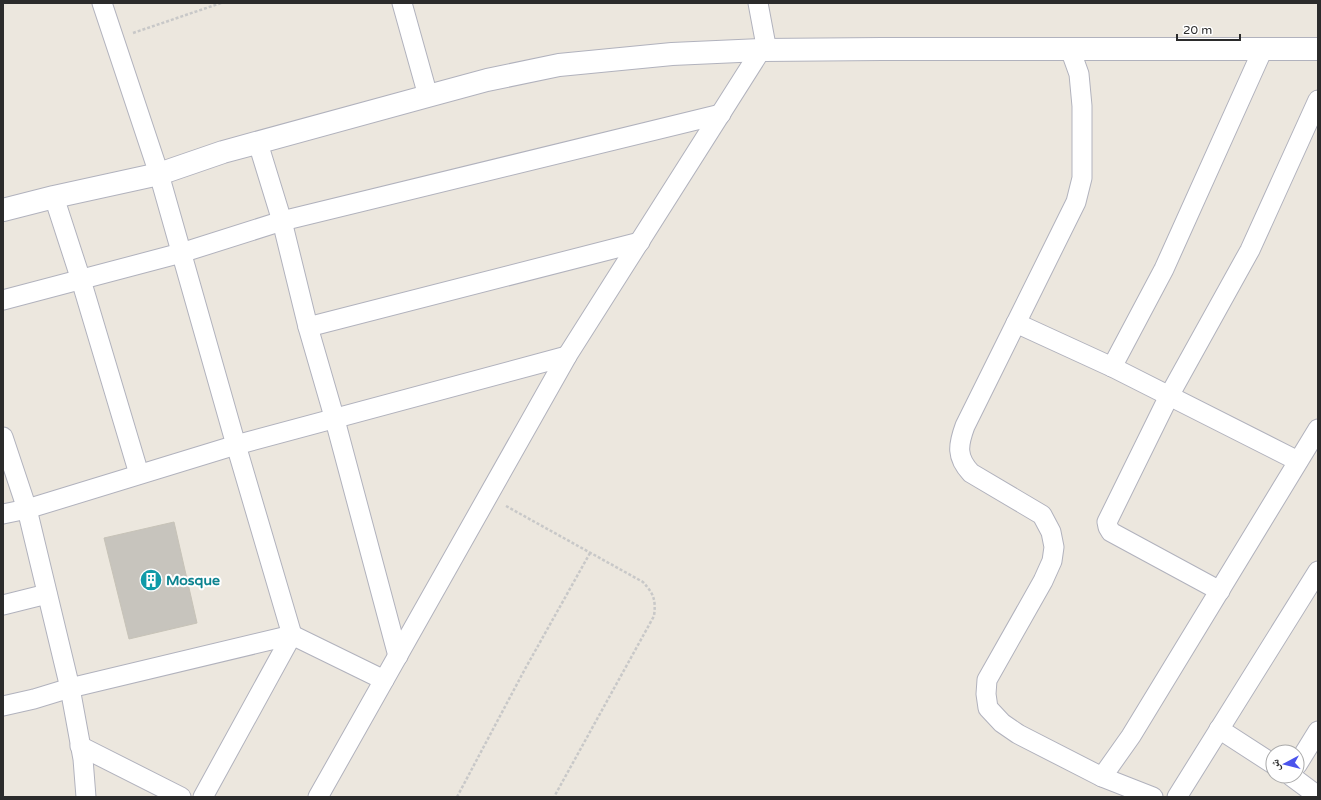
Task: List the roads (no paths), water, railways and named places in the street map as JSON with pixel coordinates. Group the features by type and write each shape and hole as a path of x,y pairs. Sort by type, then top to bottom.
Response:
{"main road":[{"path":"3,210 159,174 223,152 428,96 487,80 559,65 672,54 764,51 1318,49"}],"street":[{"path":"102,3 113,40 159,174 292,635 203,797"},
{"path":"402,3 428,96"},
{"path":"318,797 567,356 721,114 764,51 758,3"},
{"path":"1070,49 1079,74 1082,106 1082,178 1076,202 965,426 960,439 959,448 961,458 964,465 971,473 1042,515 1051,532 1054,546 1052,561 1043,580 987,680 986,694 988,708 1002,723 1018,734 1102,777 1153,797"},
{"path":"1112,367 1164,269 1263,49"},
{"path":"1220,591 1117,536 1108,527 1107,522 1169,396 1250,250 1318,100"},
{"path":"3,300 181,253 282,221 721,114"},
{"path":"258,143 282,221 308,327 335,420 398,656"},
{"path":"54,197 81,280 139,474"},
{"path":"308,327 640,242"},
{"path":"1016,323 1112,367 1298,461"},
{"path":"3,514 27,509 236,445 335,420 567,356"},
{"path":"1102,777 1130,736 1318,429"},
{"path":"3,437 27,509 70,688 83,759 86,797"},
{"path":"1177,797 1318,571"},
{"path":"3,605 47,594"},
{"path":"3,706 34,699 70,688 292,635 384,680"},
{"path":"1219,729 1265,759"},
{"path":"1305,752 1318,731"},
{"path":"80,746 181,797"},
{"path":"1301,784 1318,796"}],"place":[{"name":"Mosque","path":"151,580"}]}
